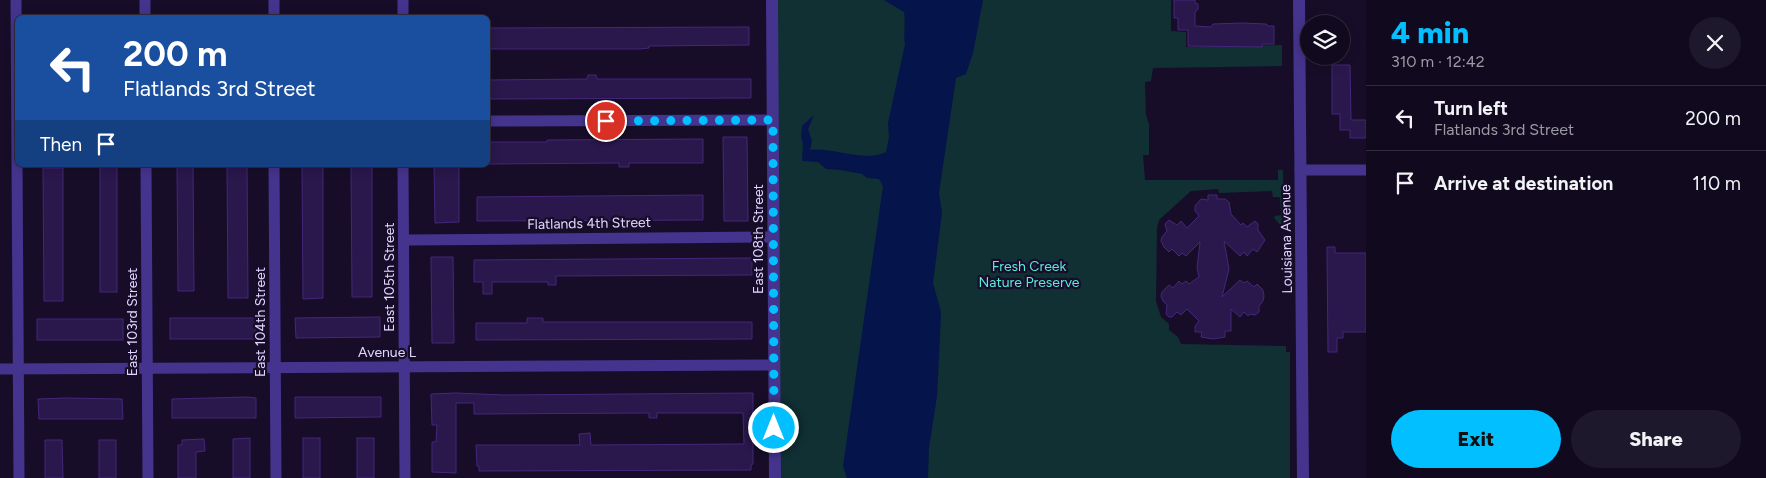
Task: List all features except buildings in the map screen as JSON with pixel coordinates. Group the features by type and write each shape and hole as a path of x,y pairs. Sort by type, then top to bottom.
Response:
{"street":[{"path":"16,0 16,15"},
{"path":"145,0 145,15"},
{"path":"274,0 274,15"},
{"path":"403,0 403,15"},
{"name":"East 108th Street","path":"772,0 775,478"},
{"name":"Louisiana Avenue","path":"1299,0 1303,478"},
{"path":"490,121 773,120"},
{"path":"17,167 19,478"},
{"name":"East 103rd Street","path":"146,167 148,478"},
{"name":"East 104th Street","path":"274,167 276,478"},
{"name":"East 105th Street","path":"403,167 405,478"},
{"path":"1300,170 1366,170"},
{"name":"Flatlands 4th Street","path":"404,240 774,237"},
{"name":"Avenue L","path":"0,369 774,365"}],"green space":[{"path":"773,0 900,0 920,15 860,478 777,478"},
{"name":"Fresh Creek Nature Preserve","path":"977,0 1171,0 1171,31 1186,32 1186,47 1282,45 1282,66 1153,68 1151,81 1145,82 1146,115 1149,124 1149,155 1143,155 1145,180 1278,180 1278,170 1283,170 1284,228 1274,218 1281,215 1280,197 1273,197 1272,191 1219,193 1218,189 1191,191 1159,220 1157,228 1156,301 1161,317 1169,324 1169,330 1178,337 1181,344 1286,346 1286,352 1290,352 1290,478 923,478 926,281 950,73"}],"shaded area":[{"path":"884,0 983,0 973,53 966,74 956,78 939,193 942,213 933,283 941,312 937,396 929,448 928,478 847,478 843,466 883,186 879,179 867,178 862,174 826,169 818,162 802,161 802,126 814,115 808,129 812,141 810,150 868,156 886,152 889,137 888,123 905,44 905,20 904,12"}],"route":[{"path":"606,121 773,120 774,428"}]}
